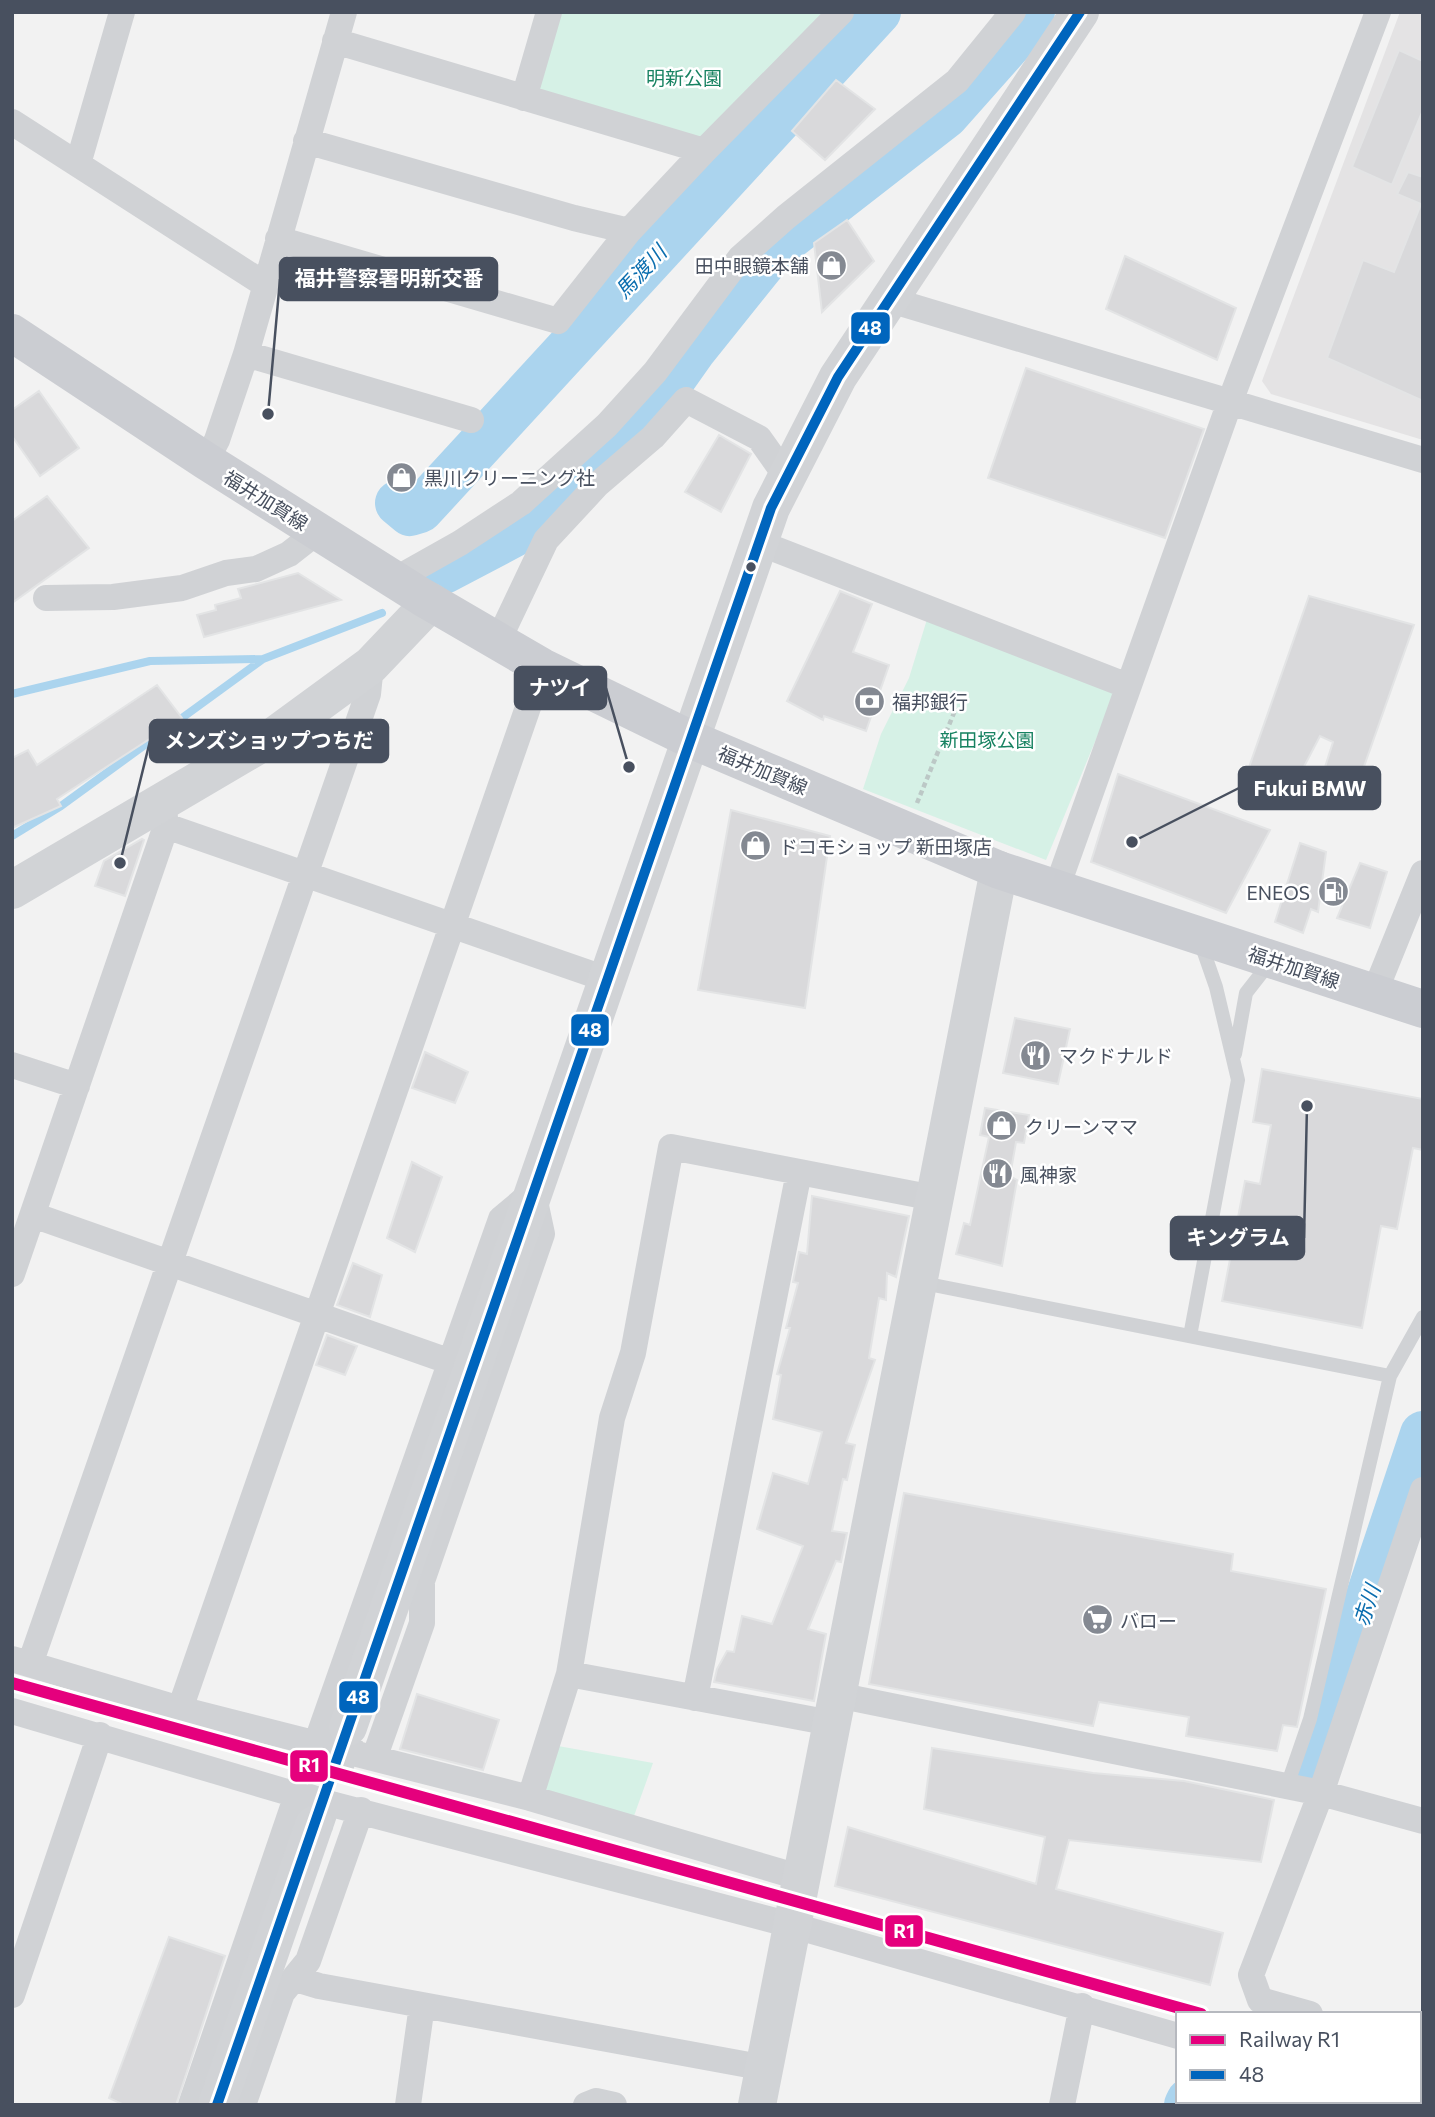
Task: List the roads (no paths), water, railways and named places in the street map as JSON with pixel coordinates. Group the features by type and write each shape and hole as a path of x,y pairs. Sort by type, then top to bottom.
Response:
{"main road":[{"name":"福井加賀線","path":"12,333 197,456 414,591 542,667 690,739 999,870 1423,1009"}],"street":[{"path":"78,164 122,12"},
{"path":"197,456 217,440 246,354 344,12"},
{"path":"524,98 549,12"},
{"path":"278,239 558,321 629,231 841,12"},
{"path":"12,890 165,814 371,664 414,591 460,543 521,503 607,425 655,372 740,258 786,217 957,81 1013,12"},
{"path":"332,1734 609,980 757,542 786,476 838,377 887,299 1080,12"},
{"path":"1056,890 1231,400 1378,12"},
{"path":"335,41 704,151"},
{"path":"12,122 264,284"},
{"path":"306,141 561,215 629,231"},
{"path":"887,299 1231,400 1423,460"},
{"path":"246,354 471,420"},
{"path":"498,641 546,540 597,485 653,437 686,400 726,424 759,438 786,476"},
{"path":"46,598 113,597 182,588 226,573 256,569 289,554 317,532"},
{"path":"757,542 1128,686"},
{"path":"371,664 368,694 171,1263 21,1662 180,1709 332,1734 375,1756 530,1798 802,1878"},
{"path":"180,1709 542,667"},
{"path":"165,814 305,875 609,980"},
{"path":"12,1274 77,1086 165,814"},
{"path":"757,2105 999,870"},
{"path":"1374,993 1423,873"},
{"path":"12,1065 77,1086"},
{"path":"530,1798 569,1674 612,1418 633,1353 671,1147 934,1198"},
{"path":"695,1698 799,1172"},
{"path":"332,1734 451,1362 502,1219 533,1192"},
{"path":"375,1756 422,1623 422,1581 542,1234 533,1192"},
{"path":"33,1215 451,1362"},
{"path":"1303,2012 1260,2000 1251,1975 1321,1793 1423,1490"},
{"path":"569,1674 695,1698 834,1709 1287,1786 1423,1821"},
{"path":"13,1714 100,1735 306,1810 361,1810 791,1925 1082,2006 1176,2035"},
{"path":"12,1995 100,1735"},
{"path":"191,2105 306,1810"},
{"path":"217,2105 306,1810"},
{"path":"243,2105 282,1993 308,1961 361,1810"},
{"path":"296,1979 319,1986 765,2068"},
{"path":"408,2105 422,2005"},
{"path":"1062,2105 1082,2006"},
{"path":"586,2105 596,2101 614,2105"}],"lane":[{"path":"1190,1336 1238,1080 1216,987 1199,936"},
{"path":"1233,1062 1246,993 1271,960"},
{"path":"917,1282 1390,1376"},
{"path":"1287,1786 1310,1718 1390,1376 1423,1317"}],"waterway":[{"name":"馬渡川","path":"398,503 410,513 420,510 878,12"},
{"path":"444,571 516,533 641,424 694,349 775,248 946,115 1025,26 1032,12"},
{"path":"12,694 150,661 263,659 382,613"},
{"path":"12,836 61,806 263,659"},
{"name":"赤川","path":"1309,1775 1423,1434"}],"tunnel":[{"path":"314,1825 348,1727"}],"rail line":[{"name":"R1","path":"12,1683 1194,2012"}],"place":[{"name":"田中眼鏡本舗","path":"832,265"},
{"name":"福井警察署明新交番","path":"268,414"},
{"name":"黒川クリーニング社","path":"401,477"},
{"name":"福邦銀行","path":"869,701"},
{"name":"ナツイ","path":"629,767"},
{"name":"Fukui BMW","path":"1132,842"},
{"name":"ドコモショップ 新田塚店","path":"756,846"},
{"name":"メンズショップつちだ","path":"120,863"},
{"name":"ENEOS","path":"1333,892"},
{"name":"マクドナルド","path":"1036,1055"},
{"name":"キングラム","path":"1307,1106"},
{"name":"クリーンママ","path":"1002,1126"},
{"name":"風神家","path":"997,1174"},
{"name":"バロー","path":"1097,1620"}],"park label":[{"name":"明新公園","path":"684,77"},
{"name":"新田塚公園","path":"987,739"}]}
